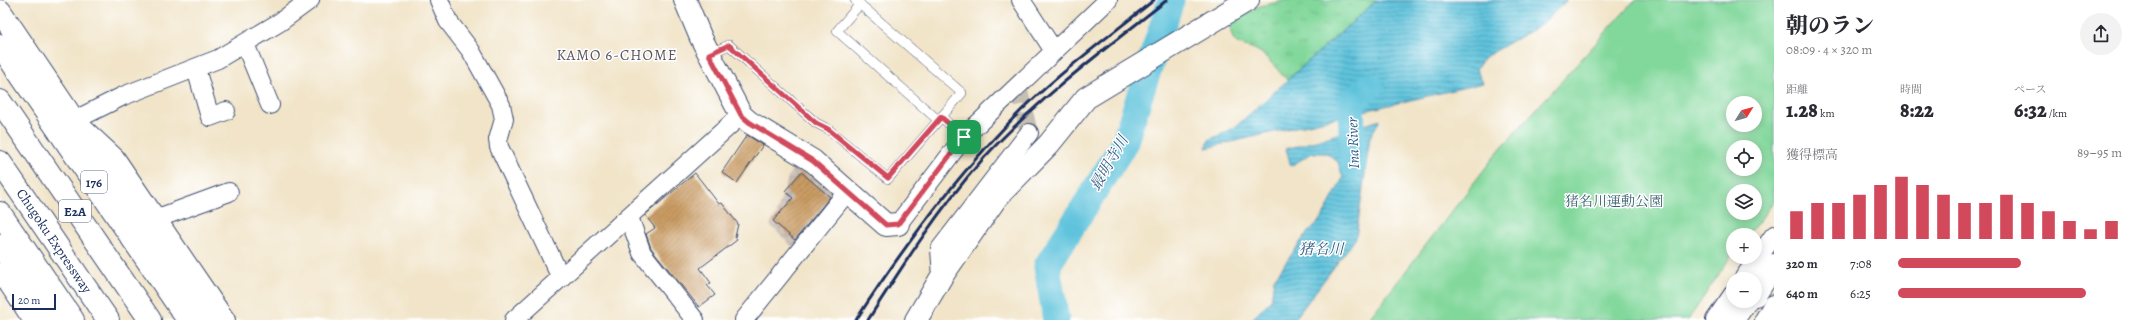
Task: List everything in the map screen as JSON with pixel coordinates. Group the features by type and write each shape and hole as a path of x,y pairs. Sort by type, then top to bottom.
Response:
{"main road":[{"path":"685,0 709,54 741,115 749,122 813,161 886,225 898,224"},
{"path":"916,320 942,276 998,197 1049,144 1086,98 1248,0"},
{"path":"0,11 209,320"},
{"name":"176","path":"0,45 188,320"},
{"name":"E2A","path":"0,101 150,320"},
{"name":"Chugoku Expressway","path":"0,162 108,320"},
{"path":"0,213 73,320"},
{"path":"0,245 51,320"},
{"path":"1766,320 1774,306"},
{"path":"1733,320 1741,308"},
{"path":"1740,320 1748,308"}],"street":[{"path":"226,320 158,218 115,157 75,120 141,89 196,69 218,59 280,22 310,0"},
{"path":"438,0 448,21 471,51 501,105 504,118 498,140 499,147 561,278"},
{"path":"1021,0 1054,51"},
{"path":"898,224 964,137 1108,0"},
{"path":"244,44 270,105"},
{"path":"196,69 210,117 226,111"},
{"path":"514,320 741,115"},
{"path":"942,276 940,249 1029,133"},
{"path":"158,218 229,192"},
{"path":"744,320 847,192"},
{"path":"629,217 642,253 695,320"},
{"path":"1748,272 1774,235"},
{"path":"0,272 32,320"},
{"path":"1716,320 1726,305"}],"lane":[{"path":"709,54 729,45 816,123 828,129 888,178 939,119 962,94 857,2 837,31 939,119 964,137"}],"shaded area":[{"path":"797,158 838,197 794,248 770,225 776,215 788,178"}],"green space":[{"path":"1288,0 1377,0 1287,80 1262,53 1236,42 1231,32 1230,24 1260,6"},
{"name":"猪名川運動公園","path":"1635,0 1774,0 1774,202 1762,217 1762,184 1726,184 1726,220 1760,220 1754,228 1726,228 1726,263 1688,320 1368,320 1500,149"}],"water":[{"path":"1377,0 1567,0 1542,24 1485,57 1476,69 1483,83 1206,148 1209,140 1234,128"},
{"name":"猪名川","path":"1380,120 1370,137 1356,238 1294,320 1251,320 1271,300 1274,279 1307,233 1322,218 1343,178 1338,162 1327,153 1312,153 1291,166 1286,149"}],"building":[{"path":"747,135 763,145 737,183 722,172"},
{"path":"801,172 830,197 795,240 773,221 793,198 785,191"},
{"path":"695,173 719,204 722,203 738,224 735,237 737,240 700,268 711,283 707,285 715,295 699,307 651,248 646,234 655,228 645,215"}],"waterway":[{"name":"最明寺川","path":"1056,320 1047,266 1124,144 1171,0"},
{"name":"Ina River","path":"1353,165 1351,103 1370,86"}],"tunnel":[{"path":"1018,87 1029,133"}],"railway":[{"path":"856,320 907,245 963,173 983,150 1021,110 1058,77 1154,0"},
{"path":"868,320 936,218 982,160 1047,96 1167,0"}],"district":[{"name":"KAMO 6-CHOME","path":"617,55"}],"route":[{"path":"729,45 816,123 828,129 888,178 941,117 964,137 898,224 886,225 813,161 749,122 741,115 709,54 729,45"}]}
